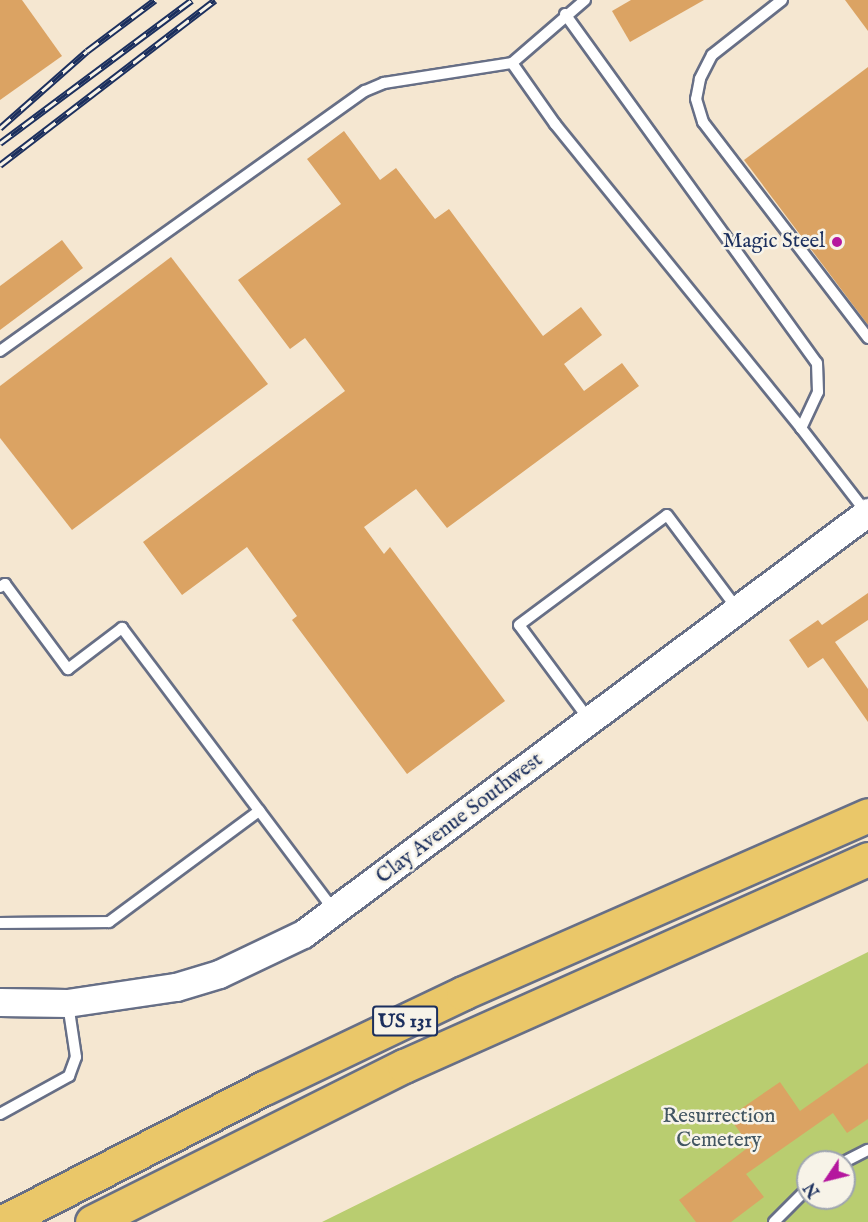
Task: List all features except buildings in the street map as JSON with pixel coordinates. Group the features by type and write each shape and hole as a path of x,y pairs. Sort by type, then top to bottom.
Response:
{"highway":[{"path":"815,838 868,810"},
{"name":"US 131","path":"3,1222 264,1088 453,998 868,815"},
{"name":"US 131","path":"92,1222 404,1066 868,859"}],"street":[{"name":"Clay Avenue Southwest","path":"0,1002 68,1003 128,997 219,974 270,952 336,912 867,513"}],"lane":[{"path":"0,351 364,91 384,83 512,63 565,14 585,0"},
{"path":"783,0 712,55 700,79 696,99 703,122 868,338"},
{"path":"565,14 817,363 818,392 801,428"},
{"path":"512,63 555,124 867,513"},
{"path":"590,721 519,625 667,515 738,610"},
{"path":"0,587 5,584 68,669 122,628 336,912"},
{"path":"0,923 110,922 259,811"},
{"path":"2,1109 69,1076 76,1057 68,1003"},
{"path":"774,1222 796,1200"}],"green space":[{"name":"Resurrection Cemetery","path":"868,952 868,1222 322,1222"}],"railway":[{"path":"0,128 87,51 155,0"},
{"path":"0,143 192,0"},
{"path":"0,165 215,0"}],"place":[{"name":"Magic Steel","path":"837,242"}]}
